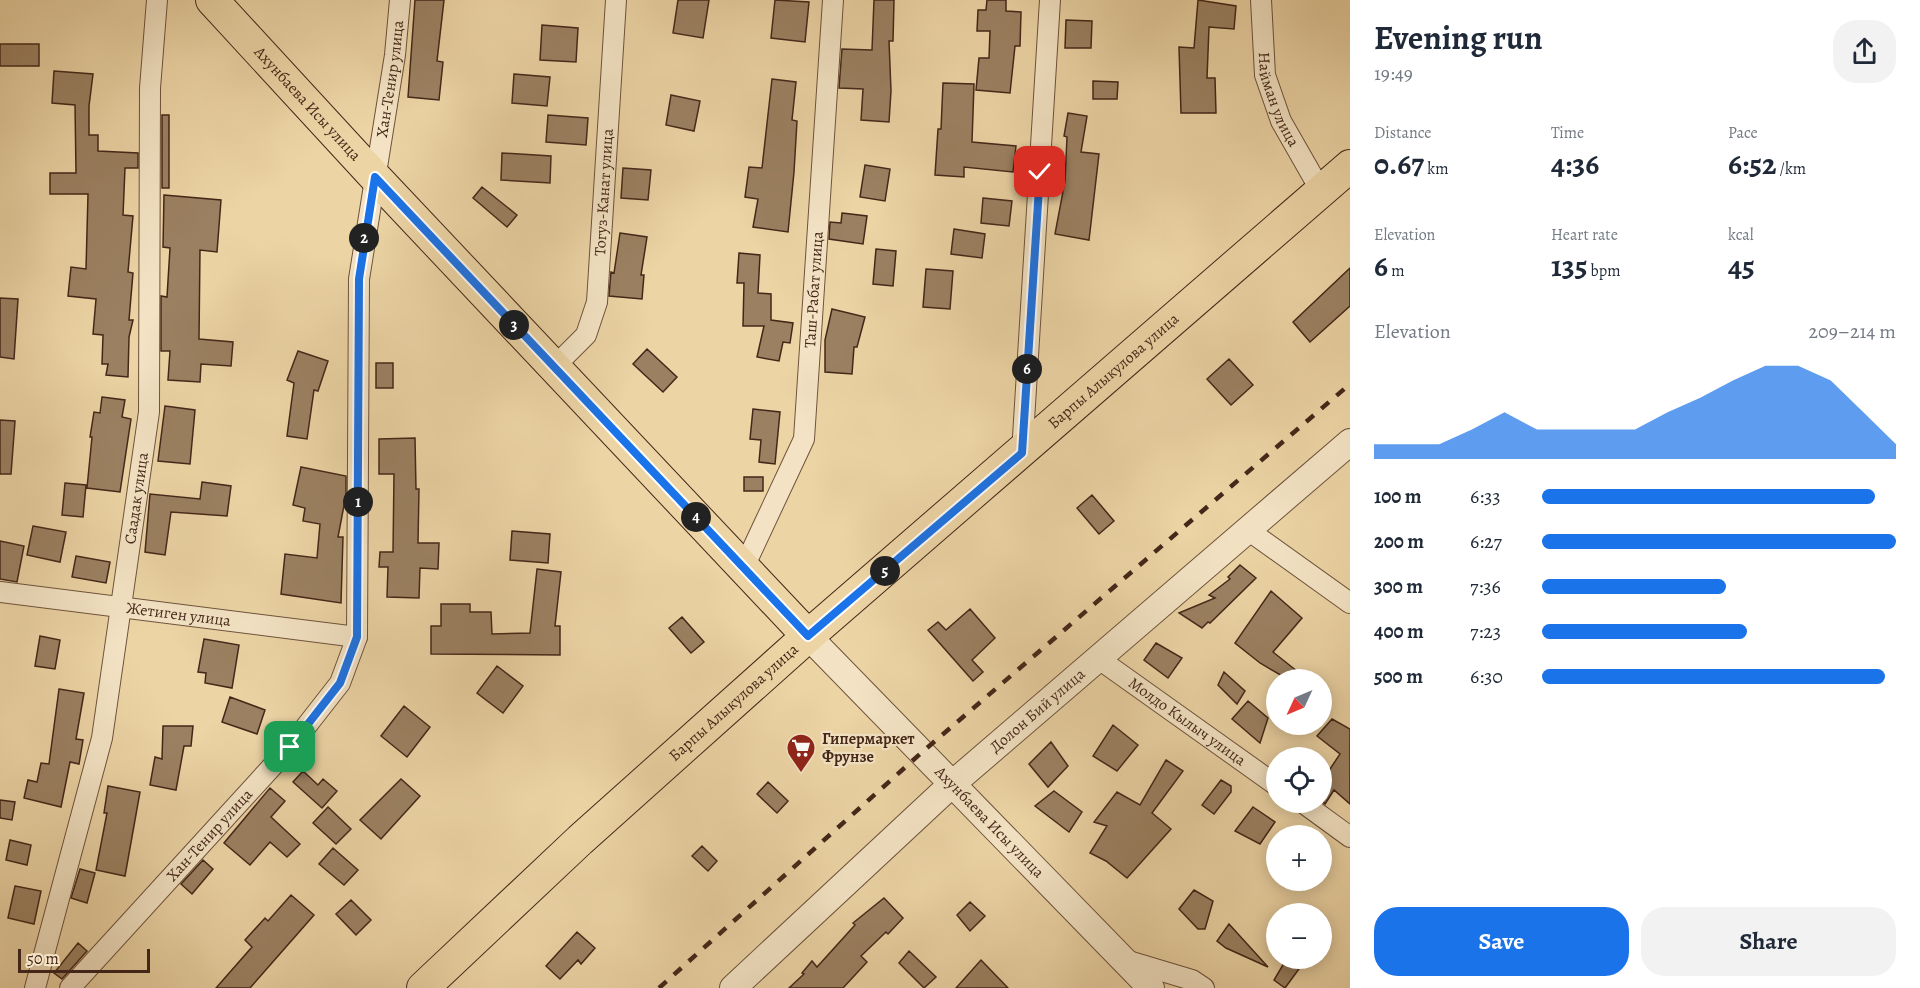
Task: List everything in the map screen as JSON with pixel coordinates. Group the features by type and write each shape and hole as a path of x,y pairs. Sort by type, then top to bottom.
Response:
{"main road":[{"name":"Ахунбаева Исы улица","path":"212,0 375,177 808,636"},
{"name":"Барпы Алыкулова улица","path":"423,988 555,863 808,636 1022,453 1350,166"}],"street":[{"name":"Саадак улица","path":"35,988 102,738 149,412 150,88 157,0"},
{"name":"Хан-Тенир улица","path":"70,988 290,747 340,683 357,637 359,279 395,55 400,0"},
{"name":"Тогуз-Канат улица","path":"554,367 586,335 597,302 616,0"},
{"name":"Таш-Рабат улица","path":"744,567 804,440 833,0"},
{"path":"1022,453 1050,0"},
{"name":"Найман улица","path":"1261,0 1260,21 1265,75 1281,121 1321,191"},
{"name":"Долон Бий улица","path":"733,988 951,785 1350,442"},
{"path":"1248,530 1350,603"},
{"name":"Жетиген улица","path":"0,592 357,637"},
{"name":"Ахунбаева Исы улица","path":"808,636 1151,988"},
{"name":"Молдо Кылыч улица","path":"1099,659 1266,778"},
{"path":"1317,813 1350,837"},
{"path":"1122,959 1192,980 1204,988"}],"building":[{"path":"415,0 444,0 437,61 443,62 439,100 408,97"},
{"path":"678,0 709,0 703,38 673,33"},
{"path":"775,0 809,2 805,42 771,38"},
{"path":"874,0 894,0 893,41 889,41 891,91 889,122 861,120 863,89 839,88 842,49 872,50"},
{"path":"987,0 1006,0 1006,11 1021,12 1020,46 1015,46 1010,93 976,90 979,58 989,58 990,31 977,31 978,10 986,10"},
{"path":"1198,0 1236,6 1234,29 1209,27 1207,78 1215,78 1216,113 1181,113 1179,47 1194,48"},
{"path":"1066,20 1092,21 1091,48 1065,48"},
{"path":"542,25 578,28 576,62 540,60"},
{"path":"0,44 39,44 39,66 0,66"},
{"path":"54,71 93,74 89,106 89,135 98,135 98,151 138,153 138,168 125,168 123,215 133,216 128,272 133,273 129,320 133,320 129,337 128,377 106,375 108,364 102,364 103,335 93,334 96,299 68,296 71,267 86,269 88,194 50,194 50,173 76,173 75,105 52,103"},
{"path":"514,74 550,77 547,106 512,103"},
{"path":"772,79 796,82 792,120 797,121 788,232 753,227 758,199 745,197 749,167 762,168"},
{"path":"1093,81 1118,82 1117,99 1093,99"},
{"path":"943,83 974,84 972,142 1016,146 1013,172 964,167 964,177 935,175 938,129 941,129"},
{"path":"671,95 700,101 694,131 666,125"},
{"path":"1068,113 1087,116 1081,152 1099,154 1089,240 1055,234 1065,181 1067,137 1064,136"},
{"path":"162,115 169,115 169,188 162,188"},
{"path":"548,115 588,118 586,145 546,142"},
{"path":"502,153 551,156 550,183 501,180"},
{"path":"865,165 890,169 885,201 860,197"},
{"path":"623,168 651,170 648,200 621,198"},
{"path":"482,187 517,215 507,227 473,198"},
{"path":"164,195 221,200 217,252 200,250 199,339 233,342 231,366 201,364 200,382 168,380 170,351 161,351 161,296 167,297 170,248 163,247"},
{"path":"983,198 1012,201 1009,226 981,223"},
{"path":"842,213 867,216 863,244 829,239 830,222 841,223"},
{"path":"954,229 985,234 982,258 951,254"},
{"path":"620,233 647,237 641,275 644,275 642,299 609,296 611,272 614,273"},
{"path":"876,249 896,251 893,286 873,284"},
{"path":"739,253 760,255 758,293 771,294 771,320 793,323 790,343 783,342 779,361 757,357 764,326 743,326 744,283 737,283"},
{"path":"1350,268 1350,306 1310,342 1293,322"},
{"path":"926,269 953,271 950,309 923,307"},
{"path":"0,298 18,299 14,359 0,357"},
{"path":"832,309 865,317 857,347 854,347 852,374 825,372 825,340"},
{"path":"647,349 677,377 663,392 633,364"},
{"path":"298,351 328,361 318,391 314,390 307,439 287,436 294,383 287,380"},
{"path":"1229,359 1253,385 1231,405 1207,379"},
{"path":"376,363 393,363 393,388 376,388"},
{"path":"102,397 125,400 122,417 131,419 120,492 87,488 94,412 100,413"},
{"path":"165,406 195,410 190,464 158,461"},
{"path":"753,409 780,412 775,464 759,462 761,440 750,439"},
{"path":"0,420 15,421 11,474 0,474"},
{"path":"415,438 416,489 419,489 418,543 439,543 438,569 420,568 419,598 387,597 388,567 379,567 380,552 393,552 394,474 379,474 379,439"},
{"path":"301,467 346,476 346,495 338,537 343,537 341,603 281,594 285,554 317,558 320,524 303,521 305,508 293,505"},
{"path":"744,477 763,477 763,491 744,491"},
{"path":"202,482 231,486 227,516 171,512 165,555 145,552 150,494 200,499"},
{"path":"65,483 86,485 83,517 62,515"},
{"path":"1092,495 1114,521 1099,534 1077,508"},
{"path":"33,526 66,532 60,562 27,555"},
{"path":"512,531 550,534 548,563 510,560"},
{"path":"0,541 24,546 17,582 0,579"},
{"path":"76,556 110,562 106,583 72,577"},
{"path":"1240,565 1256,578 1210,623 1208,622 1202,628 1179,613 1215,598 1209,595 1230,579 1228,577"},
{"path":"537,569 561,572 555,626 560,626 560,655 431,654 431,626 441,626 441,604 470,604 470,612 491,612 492,634 530,633"},
{"path":"1271,591 1302,618 1273,652 1294,669 1270,669 1235,643"},
{"path":"970,609 995,638 972,660 983,672 973,681 928,630 938,622 946,630"},
{"path":"682,617 704,642 691,653 669,628"},
{"path":"40,636 60,640 55,669 35,666"},
{"path":"204,639 239,645 232,688 205,683 206,673 198,672"},
{"path":"1156,643 1182,658 1168,678 1144,660"},
{"path":"497,666 523,686 503,713 477,693"},
{"path":"1224,672 1245,691 1237,704 1218,685"},
{"path":"59,689 84,693 76,739 83,740 79,764 70,762 61,807 24,798 28,780 37,782 41,763 49,764"},
{"path":"230,697 265,710 257,734 222,722"},
{"path":"1248,701 1266,716 1260,743 1232,719"},
{"path":"404,706 430,727 407,757 381,736"},
{"path":"1332,719 1350,729 1350,804 1334,790 1332,793 1332,766 1340,754 1317,736 1332,735"},
{"path":"1113,725 1138,745 1117,771 1093,756"},
{"path":"163,726 193,726 191,746 184,746 176,790 150,785 155,757 162,759"},
{"path":"1051,742 1068,766 1048,787 1029,764"},
{"path":"1166,760 1183,771 1152,813 1171,829 1127,878 1106,861 1090,853 1107,826 1094,822 1117,792 1140,805"},
{"path":"303,771 318,785 323,779 337,791 322,808 293,782"},
{"path":"401,779 420,796 381,839 360,820"},
{"path":"1221,780 1231,786 1231,792 1214,814 1202,805"},
{"path":"768,782 788,801 777,813 757,794"},
{"path":"108,786 140,792 125,876 96,870 107,813 104,813"},
{"path":"270,788 285,801 271,817 300,844 287,857 270,842 250,865 224,843"},
{"path":"1054,791 1082,812 1069,832 1035,806"},
{"path":"0,800 15,802 12,820 0,818"},
{"path":"328,807 351,829 336,844 313,823"},
{"path":"1253,807 1275,822 1273,825 1266,825 1266,835 1260,844 1235,831"},
{"path":"10,840 31,845 27,865 6,860"},
{"path":"702,846 717,861 708,871 692,856"},
{"path":"333,848 358,870 344,885 319,864"},
{"path":"203,860 213,869 192,894 181,884"},
{"path":"80,869 95,873 87,903 71,898"},
{"path":"15,886 41,891 34,924 8,918"},
{"path":"1194,890 1213,901 1205,929 1198,929 1179,909"},
{"path":"291,895 314,915 250,988 216,988 252,947 245,940 265,918 268,921"},
{"path":"884,898 903,918 888,934 886,932 861,956 867,962 843,988 789,988 804,974 802,973 812,961 817,967 855,925 853,923"},
{"path":"351,900 371,920 356,935 336,914"},
{"path":"970,902 985,916 970,931 957,915"},
{"path":"1229,924 1266,966 1226,948 1217,941"},
{"path":"577,932 595,948 581,964 578,960 560,979 546,966"},
{"path":"78,943 87,951 62,979 54,973"},
{"path":"909,951 936,977 924,988 899,963"},
{"path":"981,960 1008,988 956,988"},
{"path":"1280,969 1299,969 1285,988 1274,980"}],"railway":[{"path":"659,988 920,754 1350,384"}],"place":[{"name":"Гипермаркет Фрунзе","path":"801,774"}],"route":[{"path":"290,747 340,683 357,637 359,279 375,177 808,636 1022,453 1040,172"}]}
